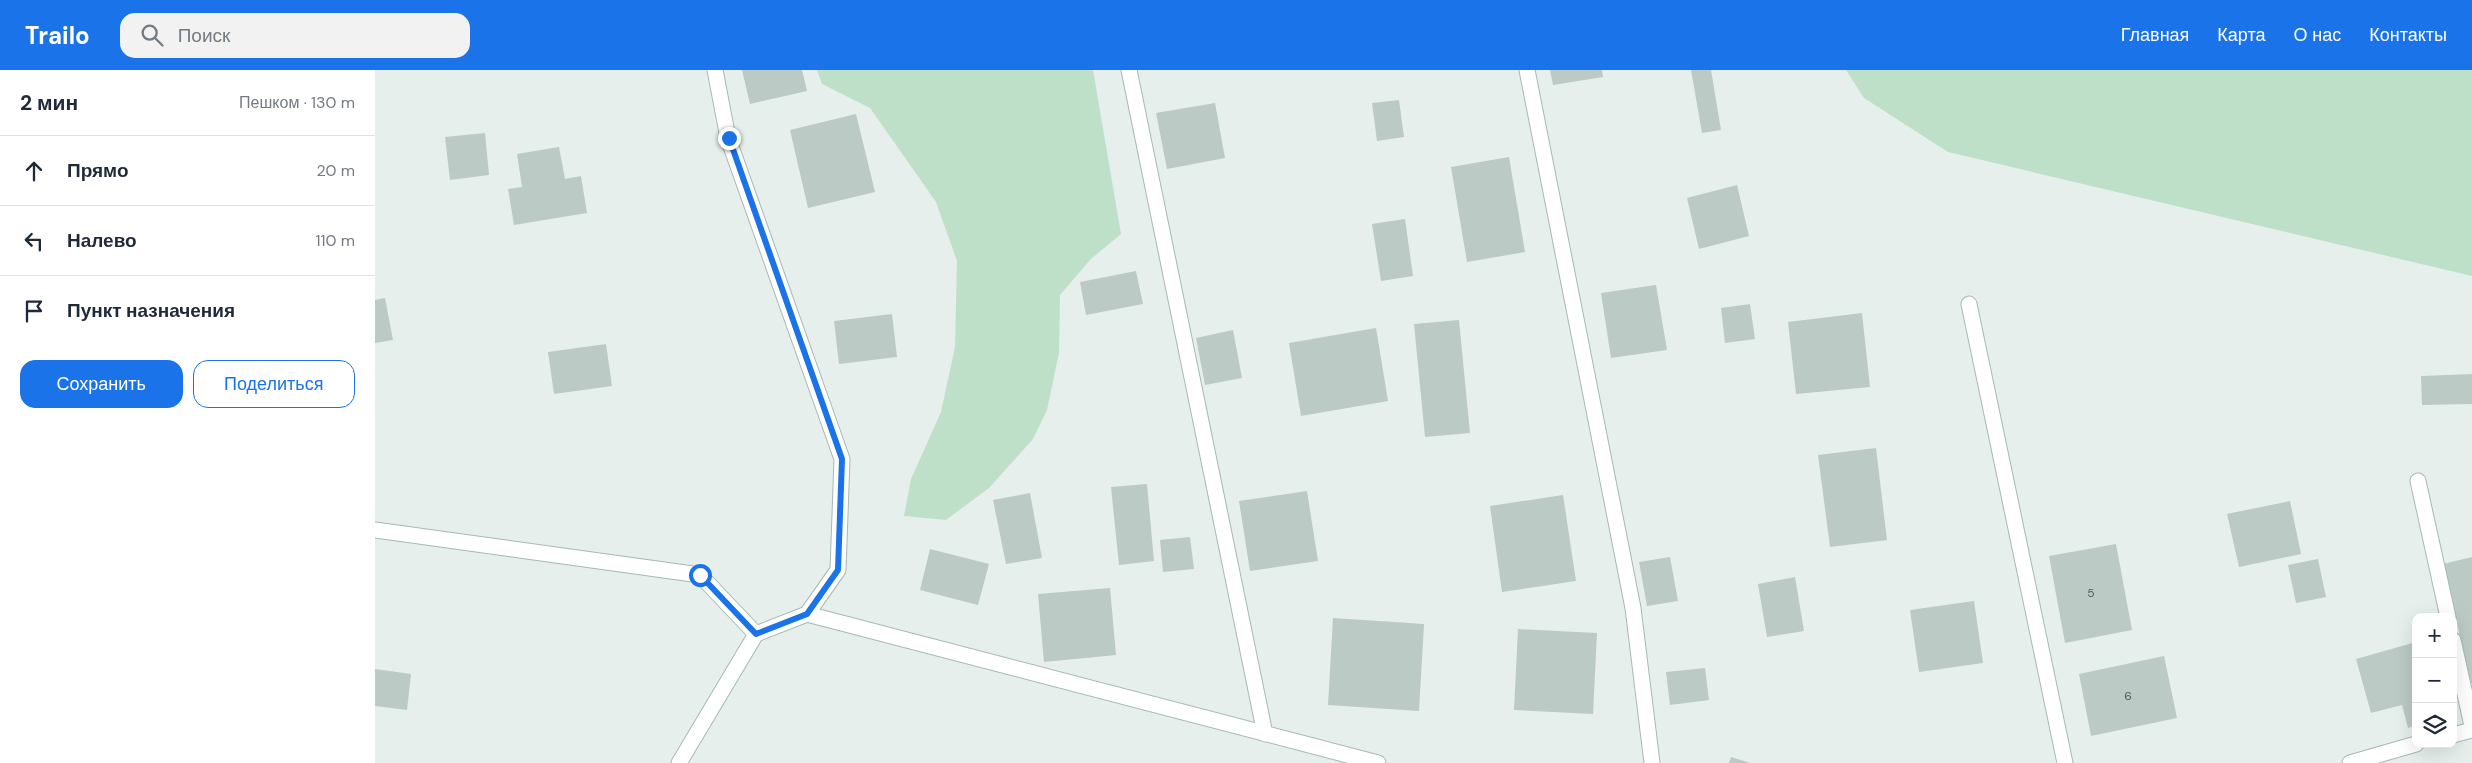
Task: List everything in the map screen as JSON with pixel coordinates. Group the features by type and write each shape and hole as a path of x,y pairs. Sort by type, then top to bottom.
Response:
{"street":[{"path":"679,763 756,634 807,614 838,570 842,459 729,138 715,70"},
{"path":"1129,70 1265,734"},
{"path":"1527,70 1633,608 1652,763"},
{"path":"1969,304 2065,763"},
{"path":"2419,481 2447,613"},
{"path":"375,530 700,575 756,634"},
{"path":"807,614 1378,763"},
{"path":"2457,658 2472,726"},
{"path":"2457,734 2472,730"},
{"path":"2350,763 2412,745"}],"green space":[{"path":"817,70 1093,70 1121,234 1091,259 1060,295 1059,353 1047,410 1033,439 989,488 946,520 904,516 911,479 941,412 955,347 957,261 936,202 870,108 822,84"},
{"path":"1846,70 2472,70 2472,276 1948,152 1864,98"}],"building":[{"path":"742,70 802,70 807,91 750,104"},
{"path":"1550,70 1602,70 1603,77 1553,85"},
{"path":"1691,70 1711,70 1721,130 1702,133"},
{"path":"1399,100 1404,137 1377,141 1372,103"},
{"path":"1215,103 1225,158 1167,169 1156,113"},
{"path":"856,114 875,192 808,208 790,130"},
{"path":"485,133 489,175 450,180 445,137"},
{"path":"559,147 565,179 581,176 587,213 514,225 508,189 522,187 517,154"},
{"path":"1509,157 1525,252 1467,262 1451,167"},
{"path":"1737,185 1749,236 1699,249 1687,198"},
{"path":"1405,219 1413,276 1381,281 1372,224"},
{"path":"1136,271 1143,304 1086,315 1080,282"},
{"path":"1656,285 1667,350 1611,358 1601,293"},
{"path":"385,298 393,340 375,343 375,300"},
{"path":"1750,304 1755,339 1725,343 1721,308"},
{"path":"1862,313 1870,387 1796,394 1788,322"},
{"path":"892,314 897,357 839,364 834,321"},
{"path":"1459,320 1470,433 1425,437 1414,324"},
{"path":"1376,328 1388,401 1301,416 1289,343"},
{"path":"1233,330 1242,378 1205,385 1196,338"},
{"path":"606,344 612,386 554,394 548,352"},
{"path":"2472,374 2472,404 2422,405 2421,376"},
{"path":"1876,448 1887,540 1830,547 1818,455"},
{"path":"1147,484 1154,561 1119,565 1111,487"},
{"path":"1307,491 1318,561 1250,571 1239,501"},
{"path":"1030,493 1042,558 1006,564 993,500"},
{"path":"1563,495 1576,581 1502,592 1490,506"},
{"path":"2290,501 2301,554 2239,567 2227,514"},
{"path":"1190,537 1194,569 1163,572 1160,540"},
{"path":"2116,544 2132,630 2065,643 2049,556"},
{"path":"930,549 989,564 978,605 920,590"},
{"path":"1670,557 1678,601 1647,606 1639,562"},
{"path":"2472,557 2472,683 2457,624 2457,613 2455,613 2443,564"},
{"path":"2318,559 2326,597 2296,603 2288,565"},
{"path":"1795,577 1804,631 1767,637 1758,584"},
{"path":"1110,588 1116,655 1044,662 1038,594"},
{"path":"1974,601 1983,663 1919,672 1910,610"},
{"path":"1333,618 1424,624 1419,711 1328,705"},
{"path":"1518,629 1597,633 1593,714 1514,710"},
{"path":"2412,643 2412,726 2408,728 2402,705 2371,713 2356,659"},
{"path":"2164,656 2177,718 2091,736 2079,674"},
{"path":"1705,668 1709,700 1670,705 1666,672"},
{"path":"375,669 411,674 407,710 375,706"},
{"path":"1731,757 1750,763 1729,763"}],"route":[{"path":"700,575 756,634 807,614 838,570 842,459 729,138"}]}
